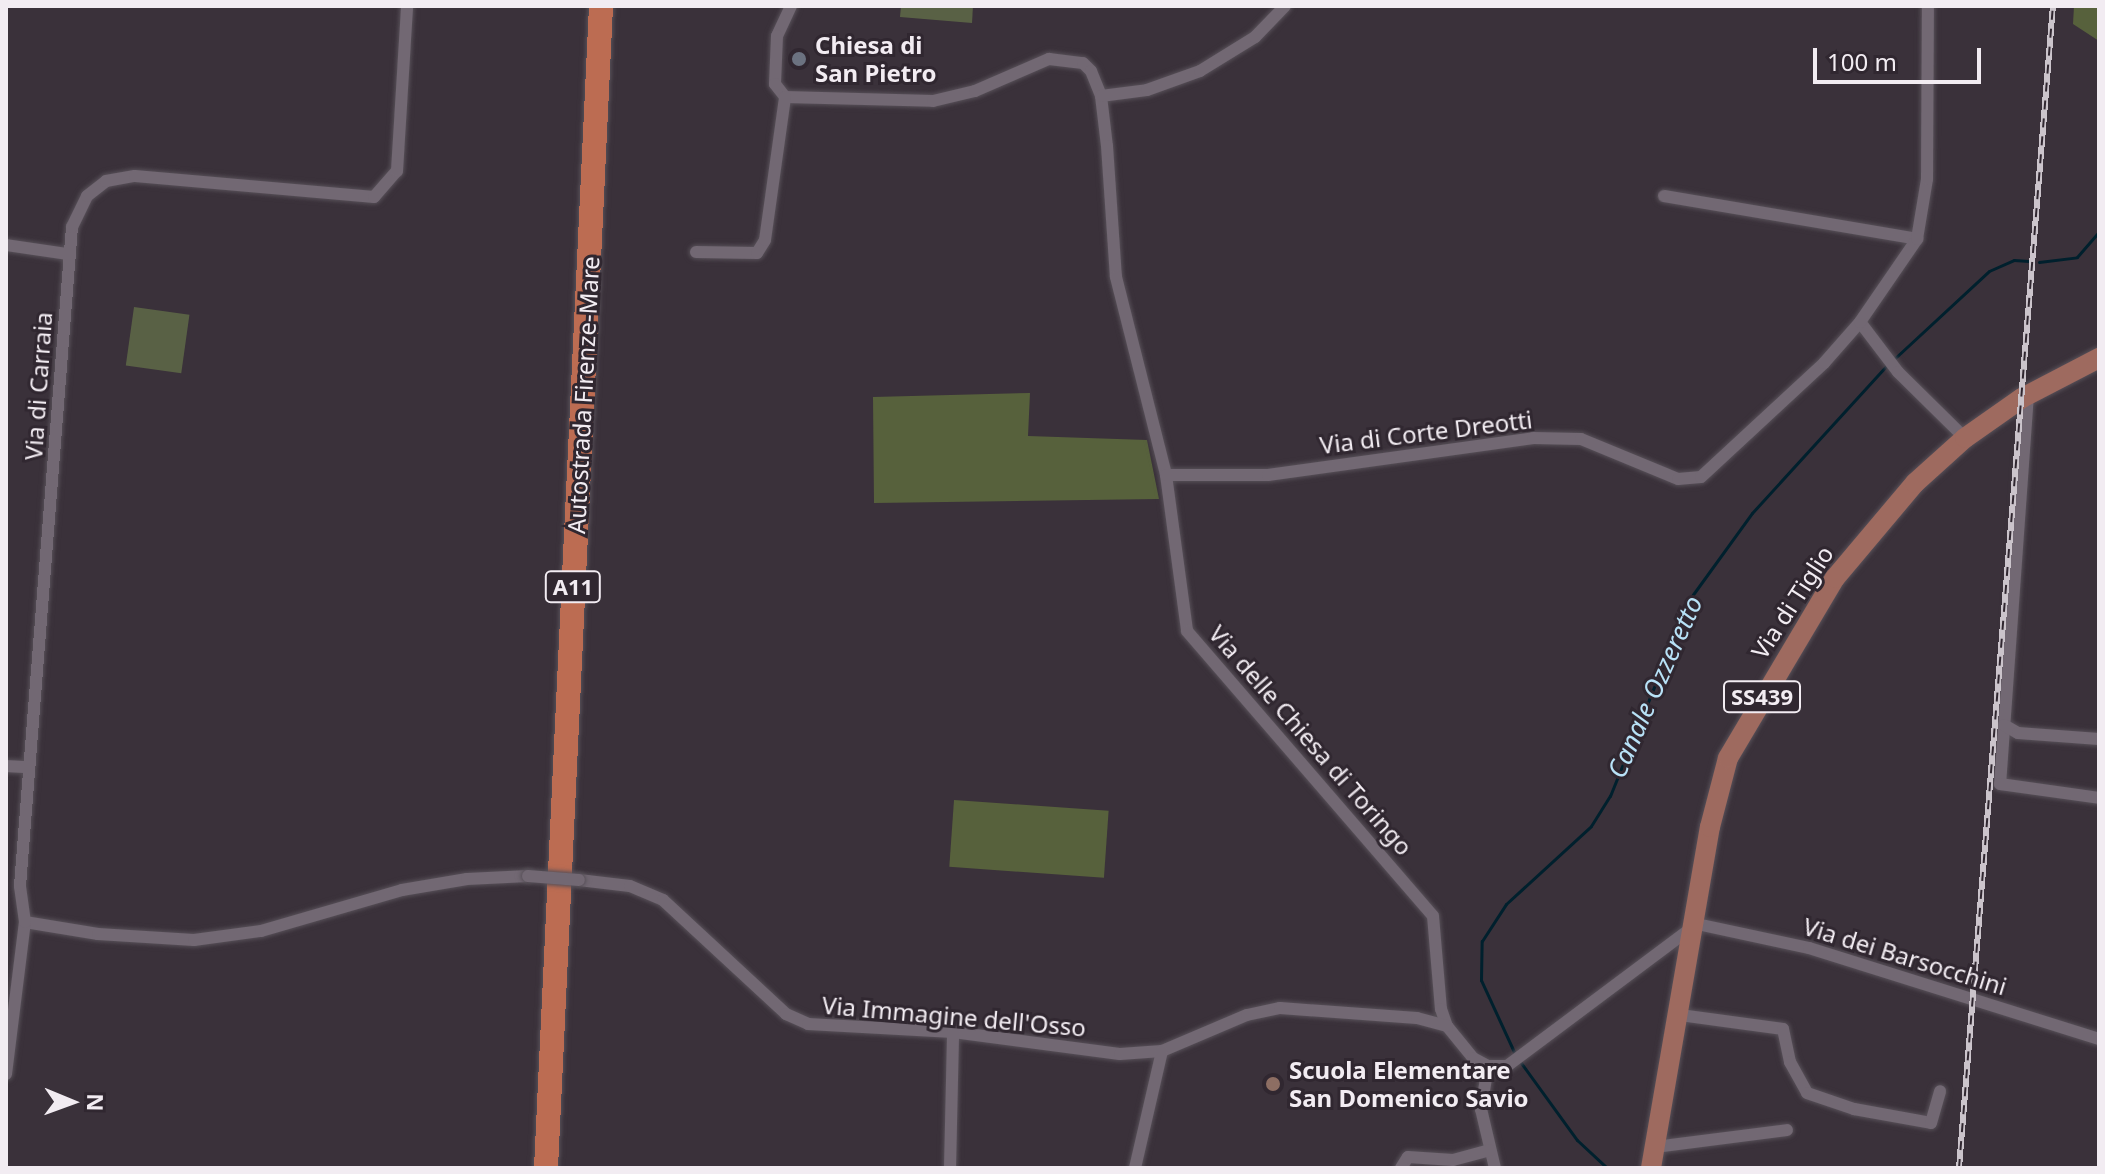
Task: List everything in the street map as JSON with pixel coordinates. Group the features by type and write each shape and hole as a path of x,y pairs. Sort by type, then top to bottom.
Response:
{"highway":[{"name":"Autostrada Firenze-Mare","path":"530,1168 585,6"},
{"name":"Autostrada Firenze-Mare","path":"546,1168 601,6"}],"main road":[{"name":"Via di Tiglio","path":"1651,1168 1697,924 1710,827 1728,758 1835,578 1915,483 1965,438 2028,394 2099,358"}],"street":[{"name":"Via di Carraia","path":"6,1074 25,922 20,886 63,358 67,254 87,196 106,181 135,176 353,198 374,197 388,187 397,171 407,6"},
{"path":"696,252 757,253 765,240 785,97 775,84 777,36 791,6"},
{"path":"1101,96 1147,90 1200,71 1255,37 1285,6"},
{"path":"1928,6 1927,179 1917,239 1860,322 1898,372 1965,438"},
{"name":"Via delle Chiesa di Toringo","path":"785,97 933,101 975,91 1033,63 1057,59 1083,63 1101,96 1116,277 1166,475 1187,631 1433,916 1441,1009 1447,1026 1473,1058 1488,1066"},
{"path":"1664,196 1917,239"},
{"path":"6,245 67,254"},
{"name":"Via di Corte Dreotti","path":"1166,475 1268,475 1533,438 1581,439 1694,481 1824,363 1860,322"},
{"path":"2028,394 2000,784 2099,798"},
{"path":"2004,725 2018,733 2099,739"},
{"path":"6,766 28,767"},
{"name":"Via Immagine dell'Osso","path":"25,922 98,934 194,940 261,931 402,890 467,879 528,876 630,886 663,900 786,1014 808,1024 953,1032 1120,1054 1162,1051 1247,1015 1280,1008 1417,1018 1447,1026"},
{"path":"1495,1168 1481,1109 1488,1066 1507,1066 1532,1050 1697,924"},
{"name":"Via dei Barsocchini","path":"1697,924 1809,948 2099,1039"},
{"path":"1680,1015 1783,1029 1790,1062 1807,1093 1854,1109 1931,1123 1940,1091"},
{"path":"950,1168 953,1032"},
{"path":"1135,1168 1162,1051"},
{"path":"1655,1147 1787,1130"},
{"path":"1401,1168 1408,1157 1453,1160 1490,1150"}],"green space":[{"path":"901,6 973,6 972,23 900,17"},
{"path":"2074,6 2099,6 2099,41 2073,24"},
{"path":"134,307 189,315 181,373 126,365"},
{"path":"1030,393 1028,436 1147,440 1159,499 874,503 873,397"},
{"path":"954,800 1109,811 1104,878 949,867"}],"waterway":[{"name":"Canale Ozzeretto","path":"2039,262 2077,257 2099,232"},
{"name":"Canale Ozzeretto","path":"1894,359 1989,271 2014,260 2029,261"},
{"name":"Canale Ozzeretto","path":"1515,1054 1481,980 1482,941 1506,904 1591,826 1610,796 1689,600 1752,513 1888,364"},
{"name":"Canale Ozzeretto","path":"1519,1060 1577,1140 1607,1168"}],"railway":[{"path":"1959,1168 2053,6"}],"place":[{"name":"Chiesa di San Pietro","path":"799,59"},
{"name":"Scuola Elementare San Domenico Savio","path":"1273,1084"}]}
